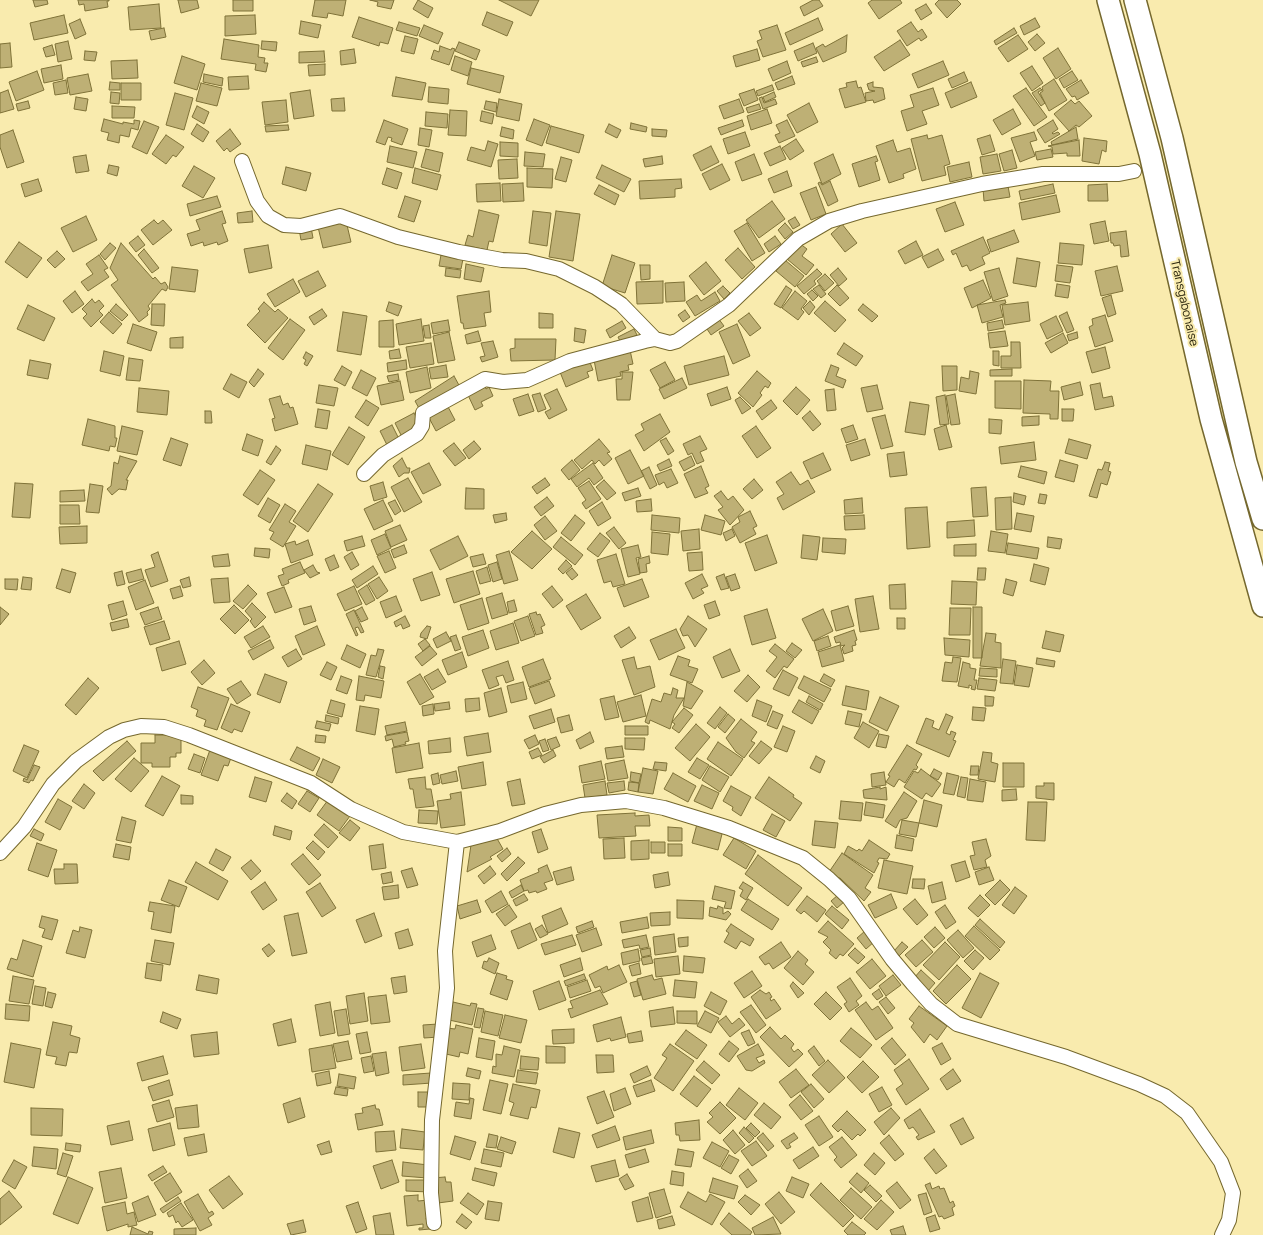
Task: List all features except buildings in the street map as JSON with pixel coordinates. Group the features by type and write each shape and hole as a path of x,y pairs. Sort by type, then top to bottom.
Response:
{"highway":[{"name":"Transgabonaise","path":"1108,0 1150,154 1218,445 1263,606"},
{"name":"Transgabonaise","path":"1135,0 1172,138 1246,462 1263,519"}],"street":[{"path":"242,161 257,201 268,216 284,225 302,226 340,216 398,237 458,252 502,260 526,261 559,269 595,287 622,304 655,339"},
{"path":"364,474 383,455 418,434 422,426 423,414 485,379 503,382 527,380 570,361 655,339 670,343 691,334 729,305 798,239 843,216 982,184 1043,174 1119,174 1134,171"},
{"path":"0,853 24,827 52,784 76,761 109,737 124,730 141,726 164,727 189,735 311,783 351,809 403,832 457,842 500,831 545,814 581,806 626,801 664,808 729,828 803,858 849,898 903,972 931,1004 957,1024 1066,1057 1139,1084 1165,1096 1188,1113 1221,1162 1233,1193 1229,1220 1222,1235"},
{"path":"434,1224 430,1192 432,1120 447,988 445,951 457,842"}]}
